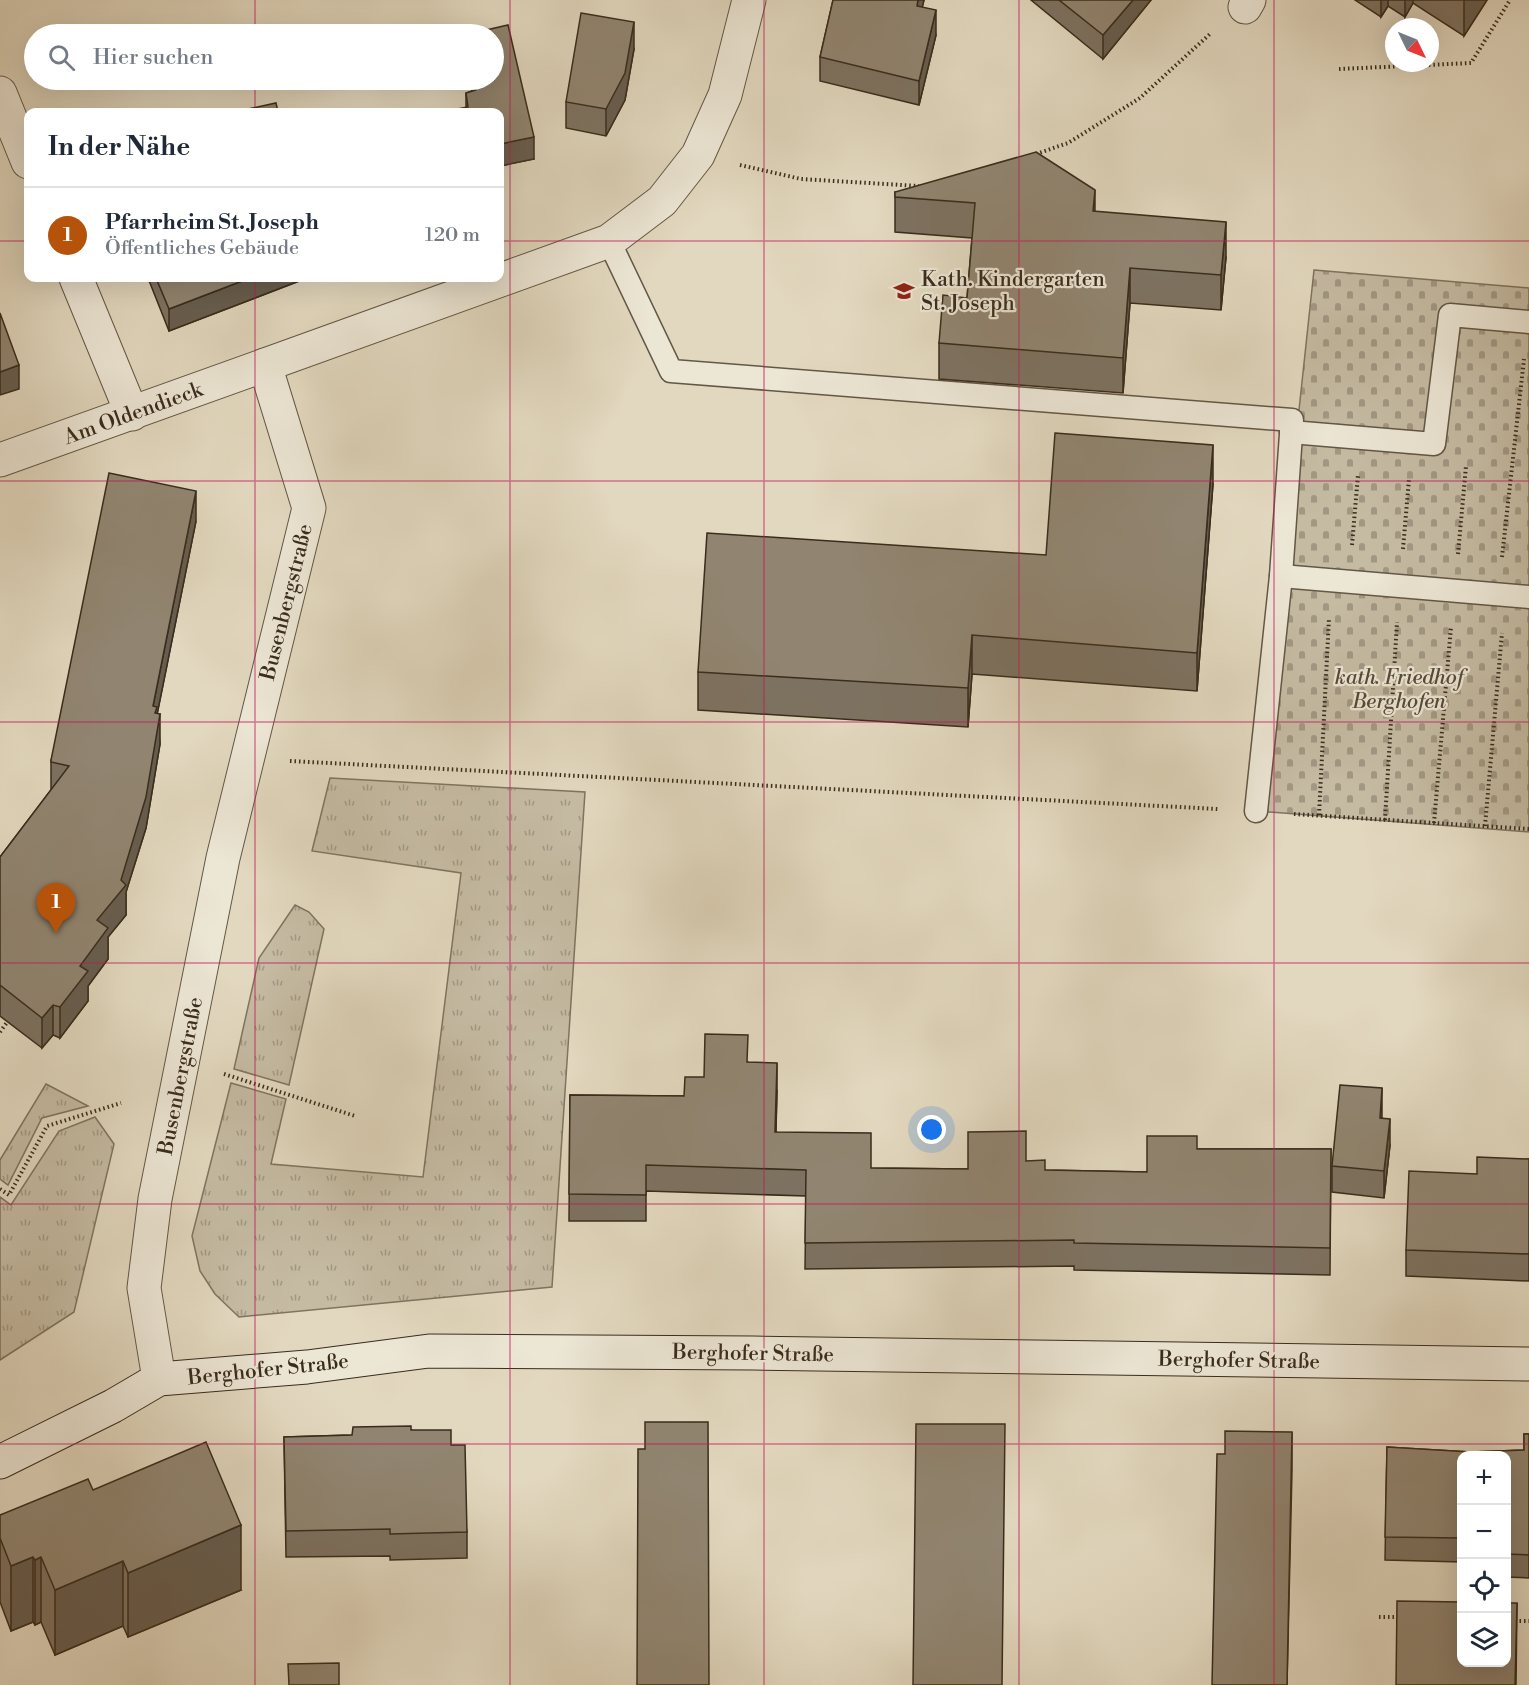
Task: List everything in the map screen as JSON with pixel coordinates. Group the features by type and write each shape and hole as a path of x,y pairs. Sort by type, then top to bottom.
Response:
{"street":[{"path":"504,279 609,241 662,201 699,155 725,95 749,0"},
{"path":"0,93 24,152"},
{"path":"78,282 132,414"},
{"path":"265,365 495,282"},
{"name":"Am Oldendieck","path":"0,460 265,365"},
{"name":"Busenbergstraße","path":"159,1379 144,1288 155,1199 223,858 309,508 265,365"},
{"name":"Berghofer Straße","path":"0,1462 113,1406 159,1379 307,1367 429,1351 741,1352 1529,1364"}],"lane":[{"path":"609,241 671,371 1292,420 1281,576 1256,811"},
{"path":"1291,432 1434,444 1450,315 1528,322"},
{"path":"1281,576 1529,597"}],"path":[{"path":"1339,69 1471,63 1510,0"},
{"path":"1034,155 1068,143 1140,98 1199,43 1247,4"},
{"path":"699,155 801,179 885,186 928,186"},
{"path":"1485,826 1501,595 1528,322"},
{"path":"1319,815 1340,581 1360,438"},
{"path":"1385,820 1412,442"},
{"path":"248,759 1256,811 1529,829"},
{"path":"0,1032 8,1021"},
{"path":"183,1061 355,1116"},
{"path":"0,1189 9,1195 47,1126 121,1103"},
{"path":"1379,1617 1402,1617"},
{"path":"1511,1620 1529,1621"}],"green space":[{"name":"kath. Friedhof Berghofen","path":"1314,270 1529,288 1529,832 1256,811"},
{"path":"330,778 585,792 552,1287 239,1317 215,1294 200,1271 192,1236 231,1083 286,1099 271,1164 423,1177 461,873 312,851"},
{"path":"295,905 309,912 324,929 289,1085 234,1069 259,958"},
{"path":"46,1084 88,1106 42,1118 8,1185 0,1179 0,1160"},
{"path":"95,1117 114,1144 74,1312 0,1360 0,1197 11,1205 59,1131"}],"building":[{"path":"833,0 918,0 917,6 936,10 919,81 820,57"},
{"path":"1059,0 1133,0 1103,35"},
{"path":"581,13 634,22 625,73 606,109 566,102"},
{"path":"508,25 534,137 504,143 504,108 463,108 468,107 466,93 476,90 504,90 504,26"},
{"path":"276,103 277,108 253,108"},
{"path":"1036,152 1095,190 1093,211 1226,222 1221,275 1130,268 1123,358 939,343 943,295 967,298 975,203 895,197 895,192"},
{"path":"158,282 240,282 169,309"},
{"path":"0,313 19,365 0,372"},
{"path":"1055,433 1213,445 1197,653 972,635 968,688 698,672 707,533 1046,555"},
{"path":"109,473 196,491 153,706 157,707 155,713 160,714 146,797 121,880 126,885 97,920 108,928 80,966 88,971 60,1007 53,1005 42,1018 0,985 0,857 69,766 51,762 51,760"},
{"path":"705,1034 748,1035 747,1062 777,1063 775,1132 871,1133 871,1168 968,1169 968,1132 1026,1131 1026,1161 1045,1160 1045,1170 1147,1172 1147,1136 1197,1136 1197,1149 1331,1149 1330,1248 1074,1243 1074,1240 805,1243 806,1170 646,1165 646,1195 569,1194 570,1095 684,1096 685,1077 704,1077"},
{"path":"1340,1085 1382,1088 1380,1118 1390,1119 1384,1171 1332,1166"},
{"path":"1477,1157 1529,1159 1529,1254 1406,1250 1409,1171 1477,1174"},
{"path":"645,1422 708,1422 709,1685 637,1685 638,1449 645,1449"},
{"path":"916,1424 1005,1424 1002,1685 913,1685"},
{"path":"411,1426 411,1430 451,1430 451,1445 465,1445 467,1532 390,1534 390,1529 286,1531 284,1437 352,1435 353,1427"},
{"path":"1225,1431 1292,1432 1287,1685 1212,1685 1217,1454 1225,1454"},
{"path":"1524,1434 1529,1434 1529,1555 1511,1554 1511,1451 1498,1451 1524,1450"},
{"path":"206,1442 241,1525 128,1573 123,1561 55,1590 41,1557 35,1560 33,1557 11,1566 0,1538 0,1515 88,1479 93,1490"},
{"path":"1387,1447 1457,1451 1457,1538 1385,1537"},
{"path":"1397,1601 1457,1602 1457,1667 1511,1667 1511,1603 1517,1603 1515,1685 1396,1685"},
{"path":"339,1663 339,1685 289,1685 288,1664"}],"place":[{"name":"Kath. Kindergarten St. Joseph","path":"904,291"},
{"name":"Pfarrheim St. Joseph","path":"56,933"}]}
